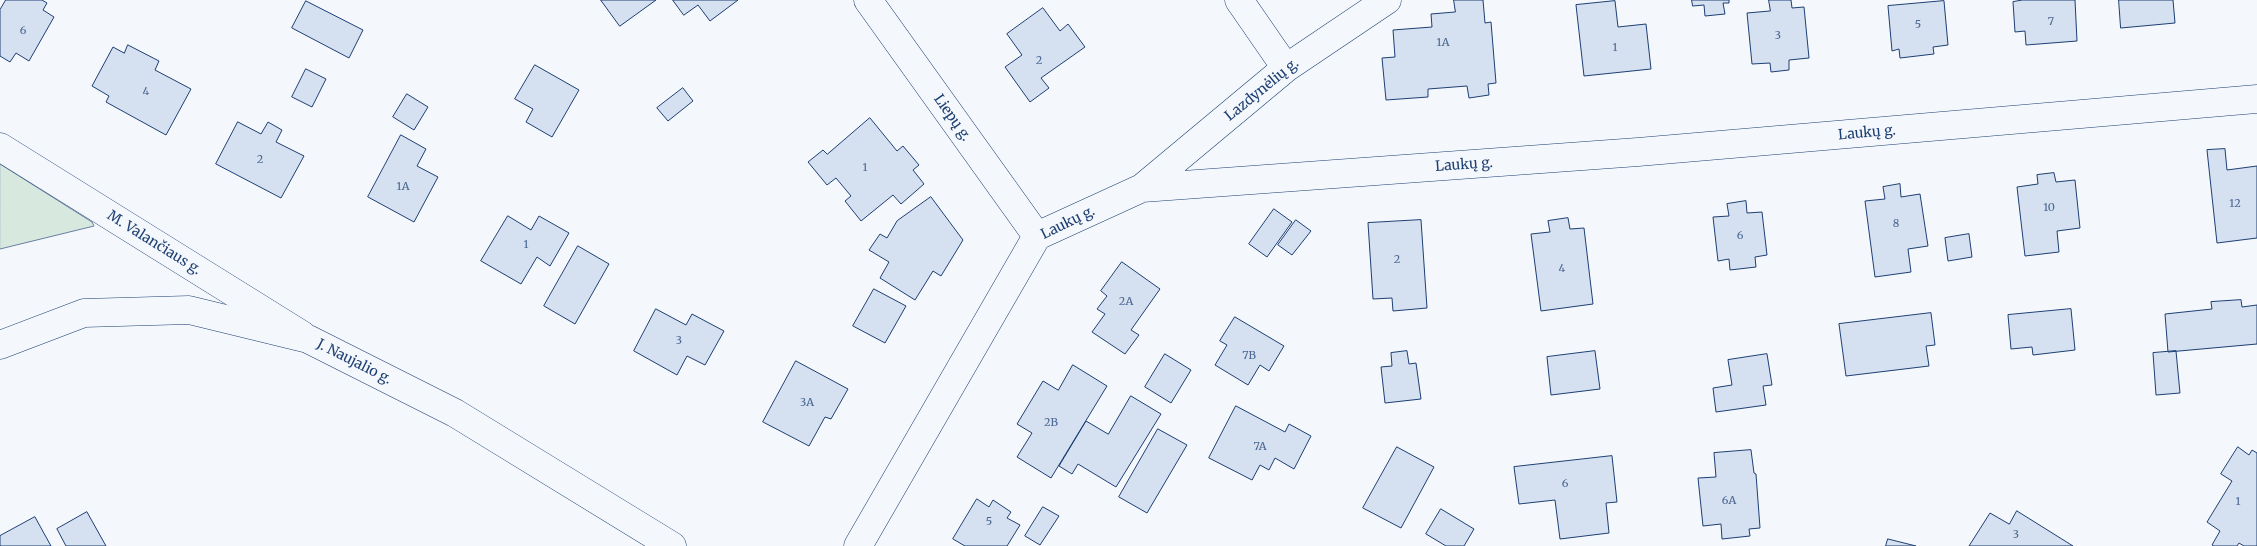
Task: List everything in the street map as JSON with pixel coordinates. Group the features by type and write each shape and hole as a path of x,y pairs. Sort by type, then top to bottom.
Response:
{"street":[{"name":"Liepų g.","path":"868,0 1037,236"},
{"path":"1239,0 1286,68"},
{"name":"Lazdynėlių g.","path":"1142,188 1286,68 1387,0"},
{"name":"Laukų g.","path":"858,546 1037,236 1142,188 1638,152 2257,99"},
{"name":"M. Valančiaus g.","path":"0,146 308,339"},
{"name":"J. Naujalio g.","path":"0,344 84,313 189,310 308,339 455,413 672,546"}],"shaded area":[{"path":"0,164 92,222 94,226 0,249"}],"building":[{"path":"6,0 42,0 47,3 43,10 54,17 29,61 16,53 10,62 0,56 0,10"},
{"path":"601,0 656,0 620,26"},
{"path":"673,0 738,0 710,21 698,5 684,15"},
{"path":"1454,0 1483,0 1485,23 1491,22 1496,83 1488,84 1489,95 1469,98 1467,86 1428,89 1428,97 1386,100 1382,58 1395,57 1393,30 1432,27 1431,14 1455,12"},
{"path":"1692,0 1729,0 1729,3 1723,3 1725,14 1705,16 1704,5 1693,6"},
{"path":"1769,0 1791,0 1792,8 1804,7 1809,58 1789,60 1789,70 1771,72 1770,63 1752,64 1747,13 1770,11"},
{"path":"2023,0 2075,0 2077,41 2026,45 2025,31 2015,32 2013,2"},
{"path":"2119,0 2173,0 2175,23 2121,28"},
{"path":"306,1 363,30 349,58 292,28"},
{"path":"1615,1 1618,27 1646,24 1651,69 1584,76 1576,5"},
{"path":"1944,1 1948,45 1933,47 1934,54 1900,58 1899,49 1892,51 1888,6"},
{"path":"1043,8 1060,31 1068,24 1085,47 1041,78 1049,88 1030,102 1005,67 1022,55 1007,34"},
{"path":"128,45 159,61 155,70 191,89 166,135 106,102 109,96 92,86 113,47 124,53"},
{"path":"535,65 579,90 552,137 526,122 533,109 515,99"},
{"path":"306,69 326,79 312,107 292,97"},
{"path":"683,88 693,101 668,121 657,108"},
{"path":"407,94 428,107 414,130 393,117"},
{"path":"870,118 897,151 903,146 919,165 913,170 924,184 901,204 893,195 861,221 845,201 851,196 836,178 827,185 808,162 823,150 827,154"},
{"path":"238,122 261,134 268,122 282,130 276,142 304,156 281,198 216,164"},
{"path":"401,135 426,149 417,166 438,177 414,222 368,197"},
{"path":"2225,149 2227,170 2257,166 2257,238 2217,243 2207,150"},
{"path":"2054,173 2056,182 2075,180 2080,228 2057,231 2059,252 2025,256 2017,187 2038,184 2037,175"},
{"path":"1900,184 1901,197 1920,194 1928,246 1908,249 1911,272 1875,277 1865,201 1885,199 1883,187"},
{"path":"931,197 963,240 941,276 933,271 915,300 880,278 889,262 869,250 880,234 887,238 897,221"},
{"path":"1746,201 1747,213 1762,212 1767,255 1755,257 1756,267 1730,270 1729,259 1718,261 1713,217 1729,216 1727,204"},
{"path":"1274,209 1292,222 1267,257 1249,244"},
{"path":"508,216 531,230 539,216 569,233 550,266 537,257 521,284 481,261"},
{"path":"1568,218 1570,229 1584,228 1593,304 1541,311 1531,234 1550,232 1548,221"},
{"path":"1296,220 1311,231 1292,255 1278,245"},
{"path":"1421,220 1427,308 1393,311 1392,298 1373,299 1368,223"},
{"path":"1969,234 1972,257 1948,261 1945,238"},
{"path":"578,246 609,264 575,324 544,306"},
{"path":"1122,262 1160,289 1131,330 1139,335 1125,354 1092,332 1105,314 1097,309 1107,296 1101,291"},
{"path":"874,289 906,306 885,343 853,326"},
{"path":"2241,300 2242,307 2257,305 2257,344 2168,352 2165,314 2212,309 2211,302"},
{"path":"656,309 686,325 692,314 724,331 705,365 687,356 677,375 634,351"},
{"path":"2071,309 2075,350 2033,355 2032,347 2011,349 2008,315"},
{"path":"1931,313 1935,345 1926,346 1929,366 1846,376 1839,324"},
{"path":"1235,317 1284,346 1269,371 1260,365 1248,385 1215,365 1227,345 1220,341"},
{"path":"1407,351 1409,364 1416,363 1421,399 1385,403 1381,367 1392,366 1391,353"},
{"path":"1595,351 1600,389 1551,395 1547,357"},
{"path":"2176,351 2180,393 2156,395 2153,353"},
{"path":"1165,354 1191,370 1171,403 1145,387"},
{"path":"1767,354 1772,385 1763,386 1766,405 1716,412 1713,388 1732,385 1728,360"},
{"path":"796,361 848,389 831,419 825,417 809,446 763,422"},
{"path":"1073,365 1107,386 1051,478 1017,457 1032,433 1017,424 1043,381 1058,390"},
{"path":"1131,396 1161,414 1116,487 1078,464 1072,474 1059,466 1086,421 1108,434"},
{"path":"1236,406 1285,432 1289,424 1311,436 1294,469 1275,458 1269,470 1260,465 1252,480 1209,458"},
{"path":"1158,429 1187,445 1147,513 1119,497"},
{"path":"1397,447 1434,467 1401,528 1363,508"},
{"path":"2238,447 2249,455 2252,450 2257,453 2257,546 2244,546 2239,543 2237,546 2214,546 2212,545 2220,531 2207,522 2232,481 2221,474"},
{"path":"1751,450 1754,473 1756,474 1760,528 1749,529 1750,536 1722,539 1721,524 1703,526 1698,478 1716,477 1714,453"},
{"path":"1612,456 1617,502 1606,503 1609,533 1560,539 1555,500 1519,504 1514,467"},
{"path":"977,499 989,507 993,500 1011,512 1007,518 1020,525 1007,546 965,546 953,539"},
{"path":"1043,507 1059,516 1040,545 1025,536"},
{"path":"1441,509 1474,529 1464,546 1446,546 1426,534"},
{"path":"2017,511 2073,546 1969,546 1990,513 2009,524"},
{"path":"87,512 106,546 66,546 57,529"},
{"path":"35,517 51,546 0,546 0,536"},
{"path":"1888,539 1916,546 1886,546"}]}
